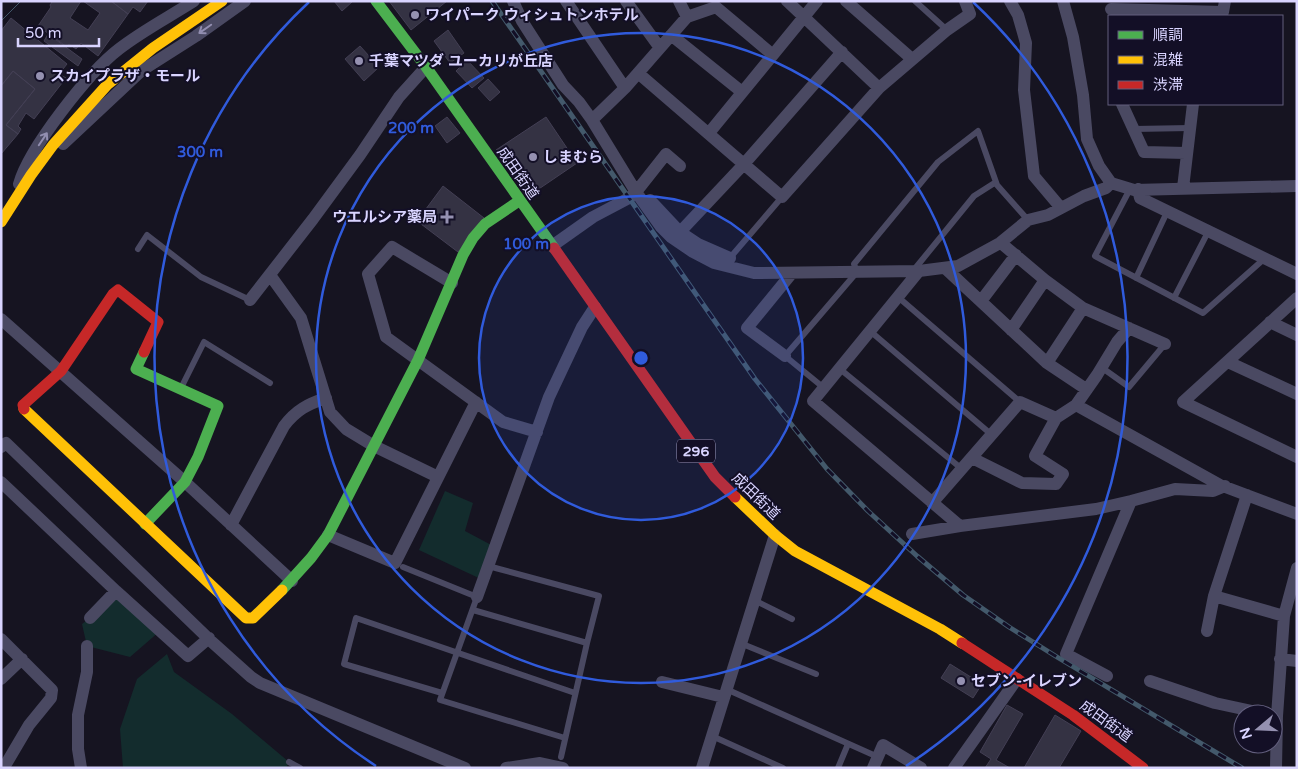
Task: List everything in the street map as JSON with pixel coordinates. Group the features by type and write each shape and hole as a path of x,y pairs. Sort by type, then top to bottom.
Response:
{"main road":[{"path":"1,222 34,170 81,112 113,79 162,41 222,1"},
{"name":"成田街道","path":"376,1 426,67 715,477 774,535 795,551 940,629 1073,715 1143,768"},
{"path":"144,524 185,482 198,456 218,406 136,368 158,322 118,290 113,294 61,372 23,405 24,410 144,524 246,618 253,618 313,558 328,535 418,360 463,255 473,238 485,224 519,201"}],"street":[{"path":"15,198 22,173 41,142 96,70 119,49 194,1"},
{"path":"34,170 141,71 196,36 245,1"},
{"path":"513,1 522,21 563,85 592,120 661,227 671,237 714,264 726,262"},
{"path":"566,1 625,88"},
{"path":"626,1 660,48"},
{"path":"680,1 687,17"},
{"path":"787,1 879,88"},
{"path":"709,133 816,1"},
{"path":"846,1 912,59"},
{"path":"638,73 782,197 879,88 947,30 970,14 965,1"},
{"path":"1010,1 1018,14 1026,42 1024,90 1034,176 1061,208"},
{"path":"1063,1 1073,37 1083,95 1087,139 1099,166 1111,183 1134,189 1297,186"},
{"path":"1111,9 1223,12 1225,1"},
{"path":"592,120 625,88 687,17 716,7 773,55"},
{"path":"671,35 742,92"},
{"path":"680,232 744,164 842,52"},
{"path":"250,300 354,163 399,97 426,67"},
{"path":"1122,105 1144,152 1186,153"},
{"path":"1183,188 1193,105"},
{"path":"552,246 593,217 639,195 666,154 680,166"},
{"path":"639,195 650,200 680,232 726,262 754,274 916,271 958,266 1001,243 1028,220 1048,215 1084,196 1106,188 1111,183"},
{"path":"1134,189 1140,198 1297,274"},
{"path":"1001,243 1045,280 1083,308 1166,344"},
{"path":"452,282 392,247 368,274 386,337 503,422 536,432"},
{"path":"981,301 1016,255"},
{"path":"945,268 1046,363 1086,389"},
{"path":"916,271 898,297 813,401 960,526"},
{"path":"785,356 747,328 792,273"},
{"path":"270,275 302,318 330,412 346,429 374,446 438,477"},
{"path":"1011,330 1045,280"},
{"path":"1297,298 1183,402 1297,457"},
{"path":"477,597 549,397 582,327 595,307"},
{"path":"1046,363 1083,308"},
{"path":"1,320 185,482 292,581"},
{"path":"1270,322 1297,335"},
{"path":"972,458 1022,483 1056,484 1063,474 1035,456 1056,418 1076,405 1117,342 1129,328"},
{"path":"1228,362 1297,394"},
{"path":"232,525 284,426 292,416 309,404 326,398"},
{"path":"328,535 395,563 476,402"},
{"path":"932,504 1020,402 1056,418"},
{"path":"1076,405 1225,486 1297,514"},
{"path":"1,447 6,443 251,677 260,683 465,768"},
{"path":"1,482 188,656 208,638"},
{"path":"912,534 1096,509 1175,489 1213,491 1225,486"},
{"path":"1207,631 1214,596 1247,495"},
{"path":"1107,676 1066,654 1131,501"},
{"path":"702,768 774,535"},
{"path":"1274,704 1284,616 1297,568"},
{"path":"90,618 116,591"},
{"path":"1214,596 1284,616"},
{"path":"1,639 52,690 51,698 29,724 6,764"},
{"path":"81,768 78,748 78,714 87,672 87,646"},
{"path":"1,679 22,659"},
{"path":"1280,659 1297,661"},
{"path":"954,768 1017,679"},
{"path":"1150,681 1233,706"},
{"path":"662,682 724,693"},
{"path":"876,762 883,745 921,768"},
{"path":"1275,754 1276,768"},
{"path":"506,768 562,762"}],"lane":[{"path":"915,1 947,30"},
{"path":"1134,129 1190,128"},
{"path":"824,388 785,356 857,272 854,264 938,162 978,131 996,182 1028,220"},
{"path":"916,271 974,196 996,182"},
{"path":"1134,189 1095,256 1203,313 1264,259"},
{"path":"726,262 782,197"},
{"path":"1136,278 1167,212"},
{"path":"1174,298 1208,232"},
{"path":"138,250 147,235 201,276 250,300"},
{"path":"898,297 1020,402"},
{"path":"870,332 992,435"},
{"path":"180,389 204,342 270,383"},
{"path":"1101,368 1129,387 1166,344"},
{"path":"840,369 962,469"},
{"path":"402,566 477,597 440,700 565,738"},
{"path":"488,566 599,596 575,693 562,762"},
{"path":"754,600 792,619"},
{"path":"473,610 587,643"},
{"path":"442,693 344,664 356,618 575,693"},
{"path":"740,643 816,674"},
{"path":"724,693 848,744 876,762"},
{"path":"712,736 783,768"},
{"path":"838,768 848,744"},
{"path":"289,762 300,768"}],"green space":[{"path":"445,491 473,503 465,531 495,547 483,580 419,550"},
{"path":"116,591 160,631 130,657 87,646 82,624"},
{"path":"167,654 174,672 232,714 289,762 286,768 123,768 120,729 137,679"}],"building":[{"path":"50,1 81,1 70,18 88,30 100,13 83,1 111,1 128,14 98,56 81,43 76,49 69,44 67,47 38,26 51,7 52,2"},
{"path":"111,1 148,1 140,12 133,7 128,14"},
{"path":"334,1 353,1 342,11"},
{"name":"ワイパーク ウィシュトンホテル","path":"389,1 447,1 411,30"},
{"name":"スカイプラザ・モール","path":"11,18 67,64 59,74 66,78 34,119 26,113 18,126 21,129 18,134 6,125 35,89 13,71 1,86 1,31"},
{"path":"448,30 464,53 450,63 434,41"},
{"path":"48,34 82,59 78,66 44,41"},
{"path":"360,46 379,67 364,81 345,59"},
{"path":"467,60 484,78 472,88 456,71"},
{"path":"13,71 35,89 6,125 18,134 1,154 1,86"},
{"path":"488,79 500,92 490,101 478,88"},
{"path":"447,117 460,133 447,143 435,126"},
{"path":"546,117 577,163 527,197 496,150"},
{"path":"443,186 484,218 458,252 417,221"},
{"name":"セブン-イレブン","path":"950,664 982,684 973,698 941,678"},
{"path":"1007,705 1023,714 996,760 1010,768 985,768 991,759 980,752"},
{"path":"1055,715 1081,731 1059,768 1024,768"}],"tram line":[{"path":"1,21 21,1"}],"railway":[{"path":"492,1 755,379 827,469 868,511 963,595 1009,627 1242,768"}],"traffic: fast":[{"path":"376,1 426,67 554,248"},
{"path":"282,590 311,558 328,535 418,360 463,255 473,238 485,224 519,201"},
{"path":"144,352 136,369 218,406 198,457 185,482 145,524"}],"traffic: slow":[{"path":"1,222 53,145 107,85 153,48 222,1"},
{"path":"24,409 246,618 253,618 282,590"},
{"path":"735,497 795,551 940,629 962,643"}],"traffic: jam":[{"path":"554,248 715,477 735,497"},
{"path":"24,409 23,405 61,371 113,294 118,290 158,322 144,352"},
{"path":"962,643 1073,715 1143,768"}],"place":[{"name":"ワイパーク ウィシュトンホテル","path":"415,15"},
{"name":"千葉マツダ ユーカリが丘店","path":"359,61"},
{"name":"スカイプラザ・モール","path":"40,76"},
{"name":"しまむら","path":"533,157"},
{"name":"ウエルシア薬局","path":"447,217"},
{"name":"セブン-イレブン","path":"961,681"}]}
